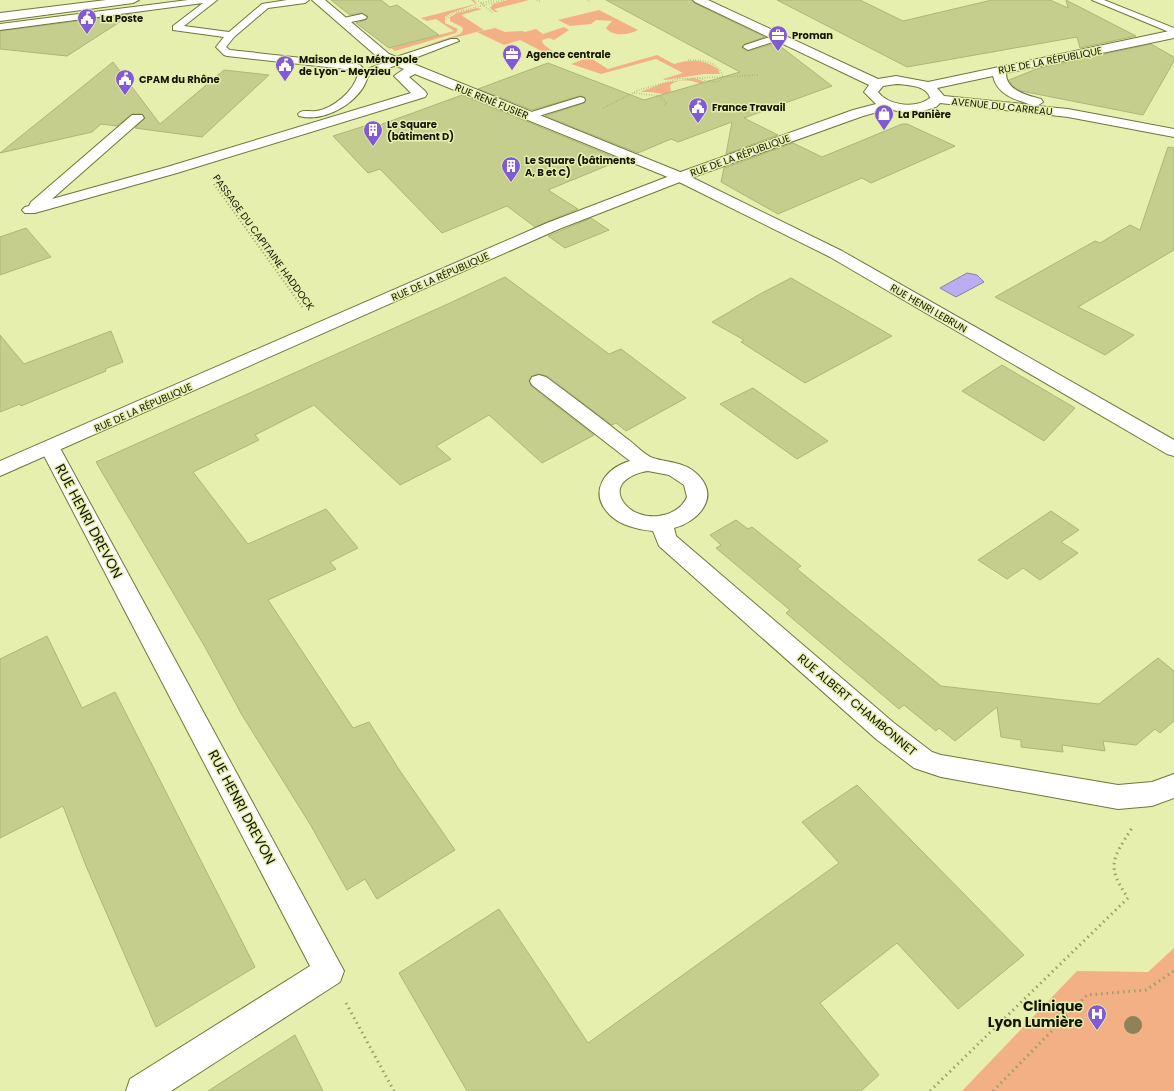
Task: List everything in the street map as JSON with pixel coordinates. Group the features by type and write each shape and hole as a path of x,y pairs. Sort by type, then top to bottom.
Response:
{"street":[{"path":"0,17 133,0"},
{"name":"RUE RENÉ FUSIER","path":"318,0 342,22 391,60 680,177"},
{"path":"699,0 878,84"},
{"name":"RUE DE LA RÉPUBLIQUE","path":"927,86 1174,33"},
{"path":"137,118 30,210 198,162 420,94 400,76 415,69"},
{"name":"AVENUE DU CARREAU","path":"999,70 998,78 1004,88 1021,97 1068,113"},
{"path":"896,80 918,83 927,86 937,95 937,99 934,103 919,108 898,108 888,105 873,97 871,92 872,87 878,84 896,80"},
{"name":"AVENUE DU CARREAU","path":"937,99 1068,113 1174,133"},
{"name":"RUE DE LA RÉPUBLIQUE","path":"0,469 553,226 680,177 858,113 888,105"},
{"name":"RUE HENRI LEBRUN","path":"680,177 836,254 1174,449"},
{"path":"538,381 648,464"},
{"name":"RUE HENRI DREVON","path":"50,448 329,971"},
{"path":"648,464 660,464 684,473 691,480 696,489 696,499 692,507 684,515 674,520 661,523 633,520 621,514 613,506 609,496 610,486 615,478 623,471 634,466 648,464"},
{"name":"RUE ALBERT CHAMBONNET","path":"661,523 667,540 885,732 923,760 941,766 1118,797 1163,790"},
{"path":"142,1091 329,971"}],"lane":[{"path":"0,26 209,0"},
{"path":"213,0 176,28 231,35"},
{"path":"305,0 265,6 231,35 221,47 227,53 360,71 454,41"},
{"path":"1096,0 1174,33"},
{"path":"342,22 362,17"},
{"path":"748,47 779,37"},
{"path":"303,114 321,113 335,107 359,86 360,71"},
{"path":"529,116 580,100"}],"path":[{"path":"481,4 495,0"},
{"path":"493,13 484,5 504,0"},
{"path":"537,0 541,2"},
{"path":"688,60 711,62 720,68 723,77"},
{"path":"617,101 661,82 695,77 742,77 758,75"},
{"path":"695,77 718,82 723,77"},
{"path":"634,93 653,93 660,96 666,103 664,108"},
{"name":"PASSAGE DU CAPITAINE HADDOCK","path":"198,162 319,329"},
{"path":"930,1091 1128,898 1115,878 1114,864 1119,849 1163,790"},
{"path":"329,971 394,1091"},
{"path":"993,1091 1087,995 1146,990 1174,971"}],"shaded area":[{"path":"471,0 474,0 477,4 451,13 445,17 445,23 458,29 456,33 395,51 391,48 454,31 436,19 427,21 421,18 476,4"},
{"path":"508,0 529,0 494,9 498,12 495,12 490,8 493,4"},
{"path":"477,8 482,9 461,15 484,30 424,46 460,34 463,30 462,27 450,21 450,17 457,13"},
{"path":"599,10 638,30 626,34 617,34 606,28 612,21 596,20 591,24 570,26 558,20"},
{"path":"564,27 569,30 554,40 549,38 542,40 543,44 558,55 553,57 520,40 504,45 477,32 495,28 505,32 525,32 536,29 543,34"},
{"path":"657,55 674,64 686,61 707,63 718,69 720,74 704,74 665,80 663,79 683,73 656,59 601,74 571,64 589,57 608,69"},
{"path":"694,78 705,82 713,90 703,85 686,80 675,82 670,85 671,91 683,97 640,92 664,83"},
{"path":"967,273 977,275 984,282 956,297 940,288"},
{"name":"Clinique Lyon Lumière","path":"1174,948 1174,1091 962,1091 1077,971 1148,972"}],"building":[{"path":"331,0 381,0 390,7 397,5 439,35 389,48 356,23 366,20 368,16 362,13 350,15"},
{"path":"606,0 692,0 694,3 765,37 745,44 742,48 748,51 776,43 832,86 744,118 778,135 726,154 732,122 678,142 671,139 638,153 545,116 584,103 586,99 584,97 580,96 532,110 478,89 548,63 644,100 740,72"},
{"path":"777,0 860,0 903,21 992,0 1050,0 1068,8 1066,0 1136,36 1080,48 1077,37 907,67"},
{"path":"132,14 67,56 0,49 0,31"},
{"path":"1151,44 1174,57 1174,61 1143,115 1021,91 1014,87 1009,80 1039,68"},
{"path":"113,62 160,124 224,70 269,75 202,137 135,128 145,118 142,114 132,114 117,126 101,124 92,132 0,153"},
{"path":"462,95 621,160 548,190 578,209 535,227 507,206 442,233 380,169 368,173 333,136 374,123 377,126"},
{"path":"902,124 907,124 955,146 871,183 862,178 778,214 721,182 724,168 793,143 822,157"},
{"path":"1168,147 1174,148 1174,250 1078,307 1134,335 1105,355 995,297 1095,241 1100,243 1130,225 1140,230"},
{"path":"591,218 609,230 565,248 548,236"},
{"path":"26,228 51,257 0,275 0,237"},
{"path":"505,277 609,354 621,349 686,398 626,431 616,423 612,425 547,376 539,374 532,376 529,380 531,386 594,435 542,463 489,415 436,446 451,459 400,485 314,405 255,435 259,440 193,472 248,544 326,509 358,548 330,562 336,569 268,600 353,728 369,722 400,771 455,850 377,899 365,879 347,890 310,824 242,715 205,647 96,462"},
{"path":"791,278 892,336 805,383 741,342 744,340 712,322"},
{"path":"111,331 123,362 105,369 106,371 21,406 20,404 0,412 0,335 24,364"},
{"path":"1002,365 1075,408 1044,441 962,391"},
{"path":"753,388 828,441 797,459 720,404"},
{"path":"1051,511 1079,530 1061,542 1078,553 1040,580 1023,568 1007,579 978,560"},
{"path":"736,520 748,529 752,527 801,566 797,569 941,686 1099,704 1158,658 1174,671 1174,721 1160,733 1155,729 1136,745 1103,741 1105,751 1062,745 1063,752 1021,747 1021,740 1001,737 997,707 955,741 939,728 936,731 904,705 899,709 786,613 790,610 716,548 721,545 710,535"},
{"path":"47,636 82,708 115,692 255,967 156,1027 86,866 63,806 0,838 0,659"},
{"path":"857,785 1024,955 958,1009 897,943 820,1003 879,1075 861,1091 467,1091 399,973 499,909 588,1043 839,863 802,822"},
{"path":"295,1035 323,1091 208,1091"}],"place":[{"name":"La Poste","path":"87,35"},
{"name":"Proman","path":"778,52"},
{"name":"Agence centrale","path":"512,71"},
{"name":"Maison de la Métropole de Lyon - Meyzieu","path":"285,82"},
{"name":"CPAM du Rhône","path":"125,96"},
{"name":"France Travail","path":"698,124"},
{"name":"La Panière","path":"884,131"},
{"name":"Le Square (bâtiment D)","path":"373,147"},
{"name":"Le Square (bâtiments A, B et C)","path":"511,183"},
{"name":"Clinique Lyon Lumière","path":"1097,1031"}]}
